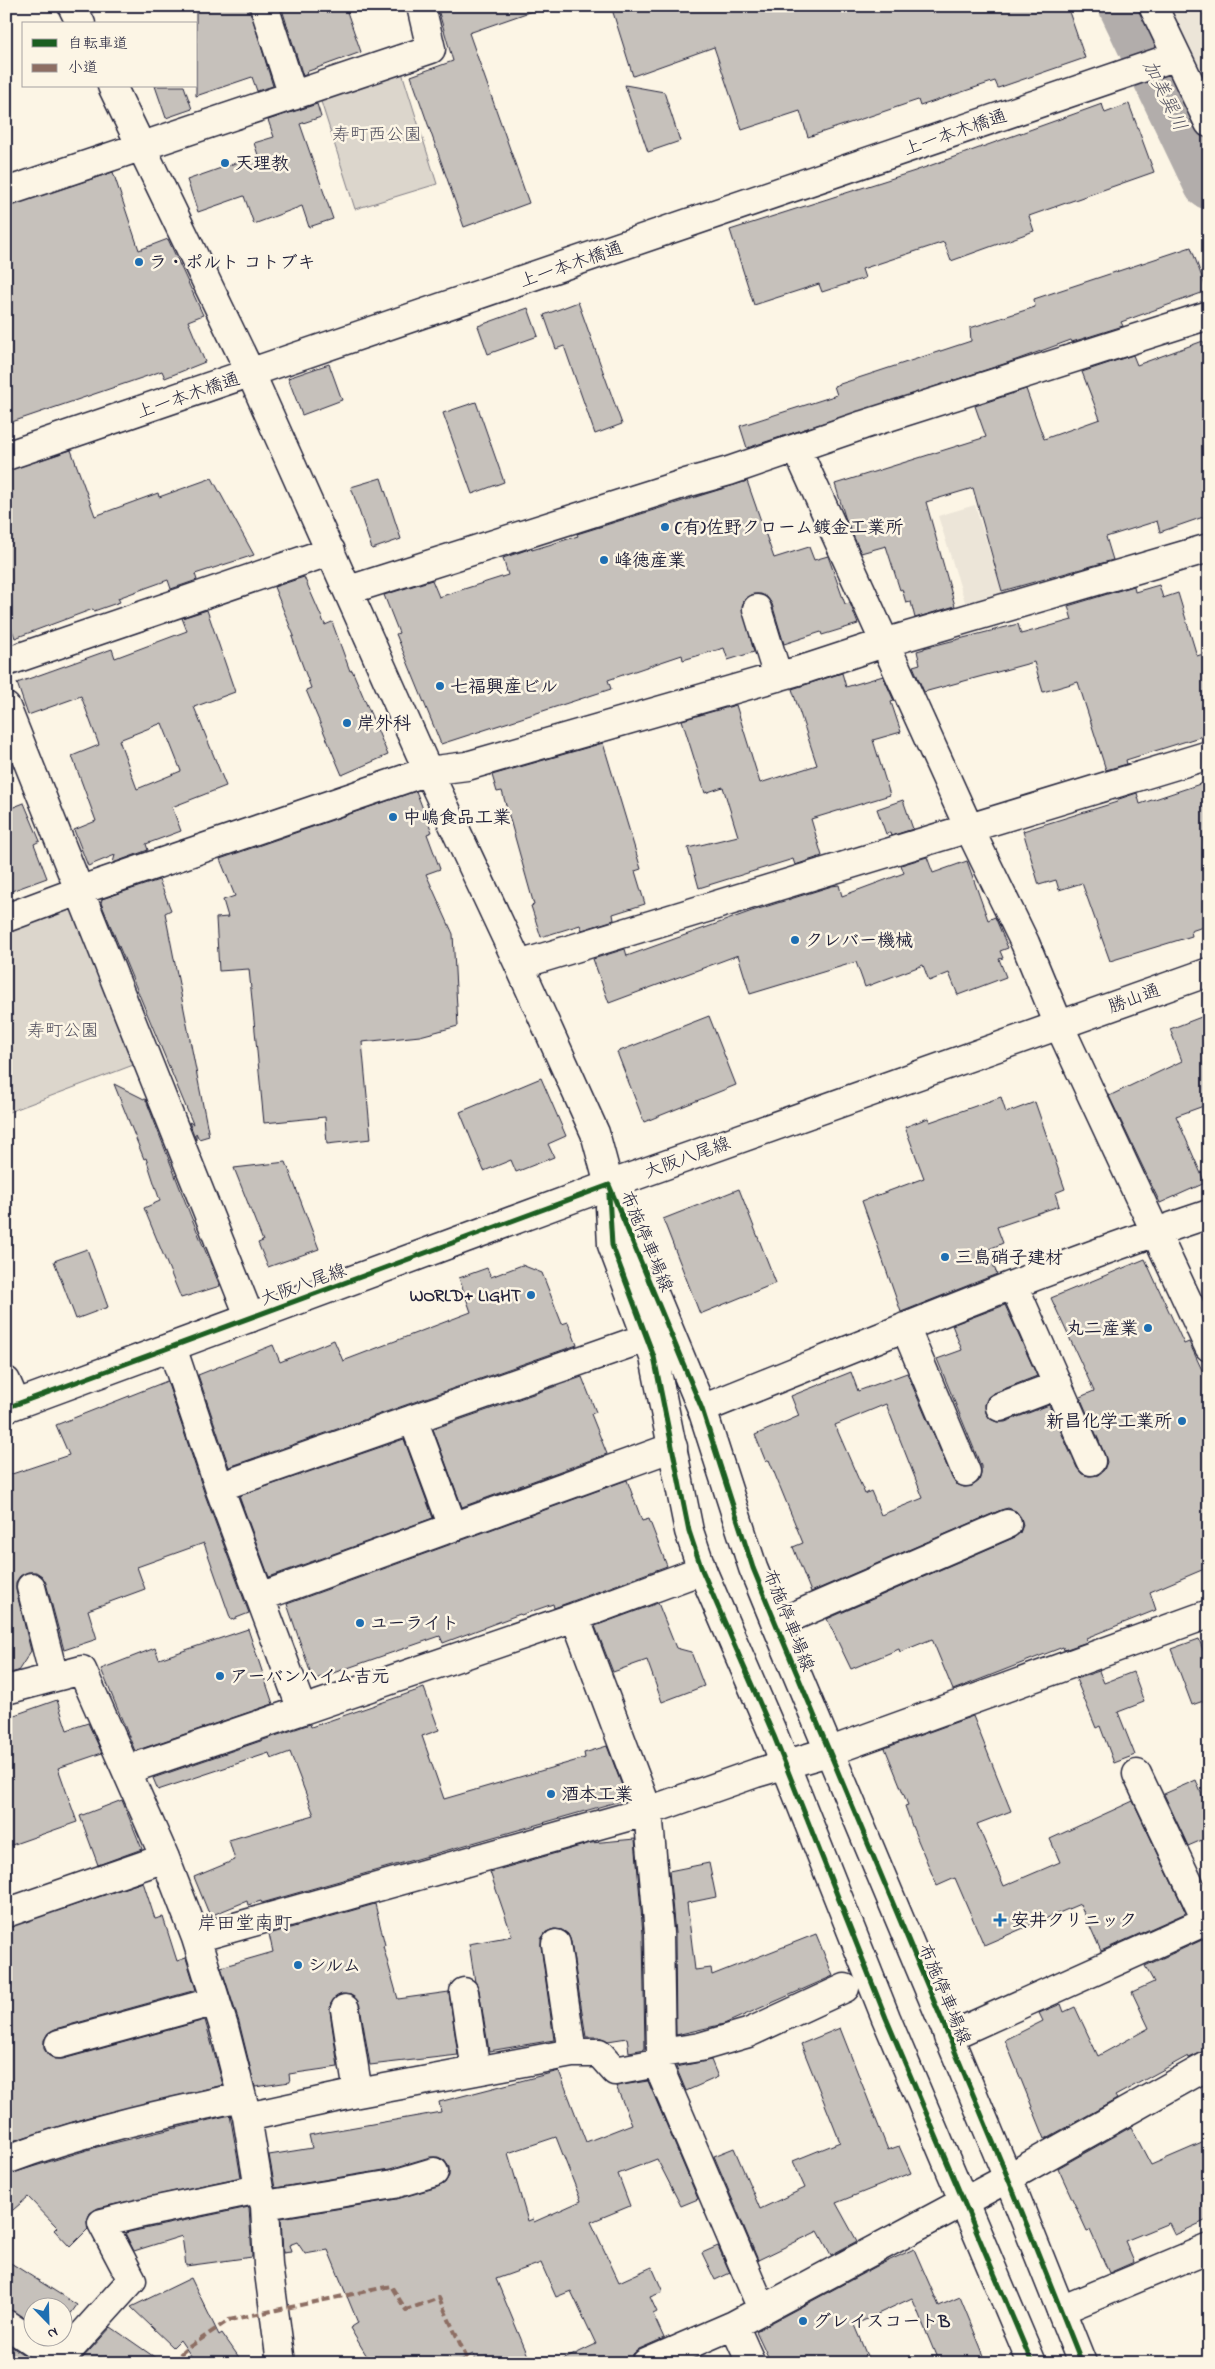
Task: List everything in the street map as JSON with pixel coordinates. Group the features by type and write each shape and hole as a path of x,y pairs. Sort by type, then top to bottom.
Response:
{"street":[{"path":"72,6 80,22"},
{"path":"264,6 293,96"},
{"path":"6,192 431,49 420,6"},
{"path":"1153,6 1170,57 1209,123"},
{"name":"上一本木橋通","path":"6,456 252,374 1170,57"},
{"path":"113,88 252,374 428,771 520,965 595,1133 609,1185"},
{"path":"349,590 797,449 872,422 1209,315"},
{"path":"797,449 968,826 1025,943 1059,1025 1209,1347"},
{"path":"6,918 81,890 428,771 467,766 778,677 884,643 1209,548"},
{"path":"6,662 331,551"},
{"path":"757,608 778,677"},
{"path":"6,707 81,890 250,1318"},
{"path":"520,965 968,826 1209,755"},
{"name":"勝山通","path":"1059,1025 1209,972"},
{"name":"大阪八尾線","path":"10,1398 172,1347 609,1185 1059,1025"},
{"name":"布施停車場線","path":"609,1185 612,1245 648,1337 673,1448 689,1531 702,1570 786,1766 886,2018 1032,2363"},
{"name":"布施停車場線","path":"609,1185 702,1409 753,1568 828,1752 1008,2178 1082,2363"},
{"path":"702,1409 905,1327 1155,1232 1209,1214"},
{"path":"1014,1286 1091,1461"},
{"path":"905,1327 966,1472"},
{"path":"220,1486 648,1337"},
{"path":"172,1347 220,1486 302,1710"},
{"path":"1000,1407 1058,1384"},
{"path":"413,1419 453,1527"},
{"path":"260,1597 673,1448"},
{"path":"776,1624 1007,1524"},
{"path":"127,1770 576,1617 702,1570"},
{"path":"30,1587 54,1677"},
{"path":"196,1938 648,1811 756,1773 786,1766 828,1752 1209,1614"},
{"path":"576,1617 648,1811 659,1933 659,2058 762,2308"},
{"path":"6,1690 82,1670 165,1858 196,1938 216,2001 244,2107 262,2197 268,2265 281,2363"},
{"path":"948,2037 1207,1924 1138,1774"},
{"path":"6,1913 165,1858"},
{"path":"556,1944 572,2053"},
{"path":"6,2160 47,2144 141,2118 358,2093 572,2053 599,2053 615,2071 748,2033 845,1988"},
{"path":"464,1992 476,2071"},
{"path":"58,2044 216,2001"},
{"path":"345,2009 358,2093"},
{"path":"646,2363 734,2325 762,2308 1008,2178 1209,2065"},
{"path":"6,2324 62,2361 132,2280 102,2223 138,2214 262,2197 394,2184 434,2172"},
{"path":"1061,2310 1209,2248"},
{"path":"734,2325 751,2363"}],"shaded area":[{"path":"1167,6 1209,6 1209,92"},
{"path":"975,505 1003,594 966,605 938,516"}],"green space":[{"name":"寿町西公園","path":"400,66 437,184 355,209 318,92"},
{"name":"寿町公園","path":"63,905 80,917 136,1064 6,1113 6,927"}],"building":[{"path":"196,6 249,6 273,86 257,91 252,77 196,96 196,88 198,88 198,22 196,22"},
{"path":"281,6 345,6 361,52 306,72 307,74 303,76"},
{"path":"437,6 534,6 535,10 469,33 529,203 464,227 411,76 453,61"},
{"path":"611,6 1067,6 1085,58 998,88 995,81 920,106 918,100 808,137 800,111 742,130 714,47 633,76"},
{"path":"625,85 664,92 680,141 648,152"},
{"path":"156,88 185,88 192,109 166,118"},
{"path":"317,104 321,117 300,124 333,219 309,227 302,206 254,224 244,196 198,212 187,180 258,155 254,143 274,137 268,120"},
{"path":"1102,104 1105,113 1129,104 1154,172 1029,216 1034,231 951,261 944,242 862,269 865,278 822,292 819,284 754,305 730,230 915,171"},
{"path":"113,172 139,250 168,239 203,315 188,321 205,362 165,378 162,371 6,424 6,207"},
{"path":"1191,247 1207,291 1121,322 1123,326 1072,342 1071,340 1016,360 747,448 740,426 837,395 834,386 971,341 970,328 1035,307 1034,299"},
{"path":"578,302 622,424 595,434 564,346 556,349 544,315"},
{"path":"528,308 538,336 488,354 478,326"},
{"path":"1203,341 1209,358 1209,515 1160,532 1157,521 1106,537 1113,560 1002,591 973,488 926,502 955,606 915,618 911,602 906,603 902,589 900,590 886,546 861,553 846,520 835,484 986,437 975,406 1026,389 1044,439 1100,419 1082,372 1133,355 1137,365"},
{"path":"329,364 342,400 302,415 288,378"},
{"path":"476,402 504,482 472,494 443,413"},
{"path":"71,450 95,516 158,493 159,497 212,478 254,555 195,574 197,580 171,589 168,580 118,598 120,602 94,611 93,609 15,638 6,613 6,471"},
{"path":"381,478 401,539 372,549 351,487"},
{"path":"747,481 774,558 809,547 814,560 828,556 845,604 850,603 858,624 822,635 821,632 784,644 772,604 767,597 761,594 753,594 745,599 742,606 754,652 728,660 724,648 683,660 682,655 608,680 611,689 441,744 396,634 399,633 384,595 432,580 439,597 508,575 503,558 578,536 577,534"},
{"path":"304,577 325,625 332,622 350,671 352,670 388,755 342,775 306,690 311,688 292,637 294,636 274,587"},
{"path":"1159,585 1163,598 1178,593 1197,656 1209,652 1209,734 1126,760 1127,764 1106,770 1078,682 1043,692 1034,662 924,692 913,666 920,664 917,651 924,648 1018,624 1021,634 1072,620 1068,606 1134,586 1135,592"},
{"path":"207,610 235,692 194,707 226,786 172,807 181,831 146,844 148,850 113,863 115,855 88,866 74,830 96,821 72,756 99,745 81,696 28,715 17,683 112,649 115,658 187,631 182,618","holes":["162,723 181,771 137,789 119,740"]},
{"path":"842,673 846,687 883,676 894,701 891,702 901,732 873,740 890,795 811,819 822,856 795,865 793,859 699,888 688,848 738,836 723,787 705,793 682,720 736,705 760,783 817,765 792,689"},
{"path":"603,743 641,869 635,871 645,904 613,914 614,920 582,930 580,925 541,937 531,906 534,905 502,791 497,792 492,775"},
{"path":"1209,781 1209,925 1191,931 1192,936 1110,961 1082,883 1059,890 1056,880 1039,885 1023,831 1117,802 1116,800 1137,793 1140,804"},
{"path":"416,791 432,832 427,834 440,869 426,874 453,934 458,1026 420,1036 362,1042 371,1139 327,1144 325,1117 264,1123 249,969 219,971 216,918 228,917 223,900 235,896 220,859"},
{"path":"903,800 913,829 891,836 890,833 886,834 877,809"},
{"path":"24,803 40,841 34,844 47,878 6,893 6,810"},
{"path":"927,857 933,873 967,861 988,920 995,917 1008,948 1000,951 1003,958 999,959 1006,977 958,995 949,973 929,981 923,965 865,987 856,962 750,994 738,955 609,1003 593,959 625,949 627,956 752,911 832,886 839,885 842,896 904,873 901,865"},
{"path":"159,880 171,910 165,913 209,1136 199,1139 196,1133 196,1140 189,1122 193,1124 101,903 102,899"},
{"path":"1209,1014 1209,1104 1176,1116 1205,1183 1160,1203 1109,1096 1182,1061 1170,1029"},
{"path":"709,1016 736,1085 644,1122 617,1052"},
{"path":"541,1078 566,1136 548,1144 554,1157 516,1172 511,1160 484,1171 460,1112"},
{"path":"114,1084 146,1100 220,1286 181,1298 144,1208 160,1201 146,1158 144,1159"},
{"path":"1001,1097 1006,1113 1035,1102 1065,1189 1055,1193 1059,1206 997,1227 1003,1243 987,1250 997,1274 901,1312 862,1201 924,1178 905,1127 928,1118 930,1122"},
{"path":"286,1162 319,1249 268,1267 258,1243 263,1241 234,1168"},
{"path":"739,1189 776,1283 700,1314 663,1219"},
{"path":"87,1249 108,1307 76,1319 54,1261"},
{"path":"1145,1259 1184,1344 1189,1342 1209,1385 1209,1567 1150,1592 1156,1610 1086,1638 1087,1642 1064,1650 1063,1647 953,1690 932,1639 900,1652 899,1649 851,1669 827,1619 1013,1538 1020,1533 1023,1525 1021,1518 1016,1511 1008,1508 1001,1510 811,1592 793,1547 803,1543 769,1460 766,1462 755,1435 799,1416 791,1396 851,1372 858,1391 907,1373 952,1478 956,1484 964,1487 972,1486 979,1481 981,1466 937,1359 962,1350 952,1325 1005,1305 1037,1376 988,1397 985,1404 986,1413 990,1419 997,1422 1005,1422 1049,1405 1077,1468 1082,1474 1089,1476 1098,1475 1104,1470 1107,1462 1080,1397 1094,1391 1051,1298","holes":["886,1404 923,1498 881,1515 871,1491 865,1494 835,1425"]},
{"path":"522,1265 542,1273 562,1324 568,1322 577,1345 229,1467 198,1375 273,1345 280,1362 334,1340 343,1361 471,1312 459,1278 487,1268 491,1277"},
{"path":"582,1377 596,1412 591,1414 607,1454 462,1507 433,1429"},
{"path":"167,1381 204,1492 249,1613 231,1620 204,1543 137,1567 145,1589 88,1610 97,1639 64,1650 46,1583 42,1576 36,1572 28,1572 20,1576 16,1582 16,1590 31,1651 18,1671 6,1674 6,1476 69,1455 56,1425"},
{"path":"404,1439 433,1518 269,1577 239,1496"},
{"path":"627,1480 642,1521 649,1519 667,1566 554,1608 553,1604 520,1614 443,1643 440,1636 313,1680 287,1604"},
{"path":"658,1603 676,1648 691,1652 704,1686 662,1702 647,1660 613,1672 595,1626"},
{"path":"248,1629 273,1704 135,1751 101,1669 155,1648 159,1659"},
{"path":"1199,1639 1209,1667 1209,1699 1192,1705 1171,1649"},
{"path":"1099,1671 1104,1683 1133,1672 1144,1702 1118,1712 1135,1755 1114,1763 1100,1726 1096,1728 1076,1679"},
{"path":"424,1688 439,1730 422,1736 444,1799 585,1758 584,1753 607,1746 627,1799 262,1903 261,1901 248,1905 247,1901 210,1916 194,1877 235,1860 229,1840 314,1815 290,1752 271,1759 269,1753 158,1790 153,1778 310,1724 311,1727"},
{"path":"57,1700 67,1730 88,1723 102,1753 58,1768 77,1822 6,1847 6,1718"},
{"path":"973,1716 1011,1811 977,1824 1004,1886 1060,1862 1050,1839 1133,1801 1186,1913 1101,1951 1080,1904 984,1945 955,1878 937,1886 912,1826 905,1806 908,1805 885,1748"},
{"path":"1196,1780 1203,1798 1209,1795 1209,1837 1188,1846 1164,1794"},
{"path":"122,1800 142,1849 98,1865 80,1816"},
{"path":"635,1839 643,1934 645,2049 629,2052 627,2038 608,2041 599,2037 586,2037 571,1942 568,1934 562,1930 554,1929 546,1932 541,1939 541,1946 554,2040 489,2051 469,1944 512,1936 490,1872 591,1843"},
{"path":"709,1863 716,1897 687,1903 695,1970 711,1968 712,1975 816,1934 833,1976 724,2024 676,2035 675,1933 669,1871"},
{"path":"143,1882 155,1919 163,1917 177,1961 186,1958 196,1990 55,2029 48,2033 44,2040 44,2049 48,2055 55,2059 63,2059 205,2020 223,2085 89,2117 6,2143 6,1928"},
{"path":"375,1904 385,1945 383,1946 398,1999 449,1992 458,2055 370,2065 360,2006 351,1995 342,1994 331,2003 330,2011 338,2067 289,2074 290,2082 255,2087 239,2022 221,1967 273,1952 269,1934"},
{"path":"1202,1940 1209,1941 1209,2049 1189,2058 1188,2056 1115,2096 1117,2099 1045,2139 1005,2040 1043,2021 1039,2013 1061,2004 1064,2012 1075,2007 1098,2056 1149,2028 1132,1992 1154,1982 1145,1966"},
{"path":"840,2028 888,2150 899,2146 911,2173 836,2203 857,2241 831,2255 818,2231 758,2260 714,2156 734,2148 760,2209 805,2188 793,2161 840,2142 801,2044"},
{"path":"711,2060 718,2077 686,2091 676,2067"},
{"path":"559,2071 586,2142 632,2124 616,2086 648,2081 698,2199 681,2206 657,2159 618,2174 630,2206 591,2222 619,2282 652,2267 663,2292 650,2297 657,2312 653,2314 664,2338 639,2349 633,2354 631,2363 556,2363 596,2344 571,2291 556,2297 541,2263 496,2279 531,2363 477,2363 473,2354 454,2363 371,2363 350,2328 358,2323 328,2250 305,2254 297,2242 289,2245 291,2252 283,2253 281,2218 397,2199 438,2187 445,2183 449,2176 449,2167 444,2160 438,2157 430,2157 390,2169 275,2188 269,2155 312,2148 309,2135 441,2112 439,2102","holes":["556,2137 581,2201 534,2222 533,2219 528,2221 508,2153"]},
{"path":"230,2115 241,2177 98,2208 90,2213 87,2221 88,2229 70,2247 54,2230 57,2227 28,2197 6,2216 6,2175 97,2147"},
{"path":"1131,2127 1151,2165 1209,2140 1209,2219 1175,2235 1169,2223 1125,2241 1134,2262 1109,2273 1090,2230 1087,2231 1058,2168"},
{"path":"249,2207 252,2257 186,2266 182,2236 134,2251 125,2233"},
{"path":"718,2246 730,2273 715,2280 702,2253"},
{"path":"914,2249 939,2306 960,2297 987,2363 939,2363 912,2298 854,2325 870,2363 771,2363 756,2331 877,2266"},
{"path":"6,2260 63,2296 22,2296 22,2317 6,2308"},
{"path":"191,2278 219,2335 222,2333 243,2363 196,2363 180,2340 173,2347 131,2307"},
{"path":"72,2302 77,2305 72,2312"},
{"path":"111,2327 163,2363 82,2363 80,2361"},
{"path":"6,2343 36,2363 6,2363"}],"waterway":[{"name":"加美巽川","path":"1124,6 1209,184"}],"marked path":[{"path":"171,2363 185,2350 229,2320 391,2286 406,2310 439,2298 469,2363"}],"cycle path":[{"path":"609,1185 702,1409 753,1568 1008,2178 1082,2363"},
{"path":"6,1408 609,1185"},
{"path":"609,1195 612,1245 654,1357 689,1531 702,1570 774,1736 886,2018 1032,2363"}],"place":[{"name":"天理教","path":"225,163"},
{"name":"ラ・ポルト コトブキ","path":"139,262"},
{"name":"(有)佐野クローム鍍金工業所","path":"665,527"},
{"name":"峰徳産業","path":"604,560"},
{"name":"七福興産ビル","path":"440,686"},
{"name":"岸外科","path":"347,723"},
{"name":"中嶋食品工業","path":"393,817"},
{"name":"クレバー機械","path":"795,940"},
{"name":"三島硝子建材","path":"945,1257"},
{"name":"WORLD+ LIGHT","path":"531,1295"},
{"name":"丸二産業","path":"1148,1328"},
{"name":"新昌化学工業所","path":"1182,1421"},
{"name":"ユーライト","path":"360,1623"},
{"name":"アーバンハイム吉元","path":"220,1676"},
{"name":"酒本工業","path":"551,1794"},
{"name":"安井クリニック","path":"1000,1920"},
{"name":"シルム","path":"298,1965"},
{"name":"グレイスコートB","path":"803,2321"}],"district":[{"name":"岸田堂南町","path":"245,1922"}]}
